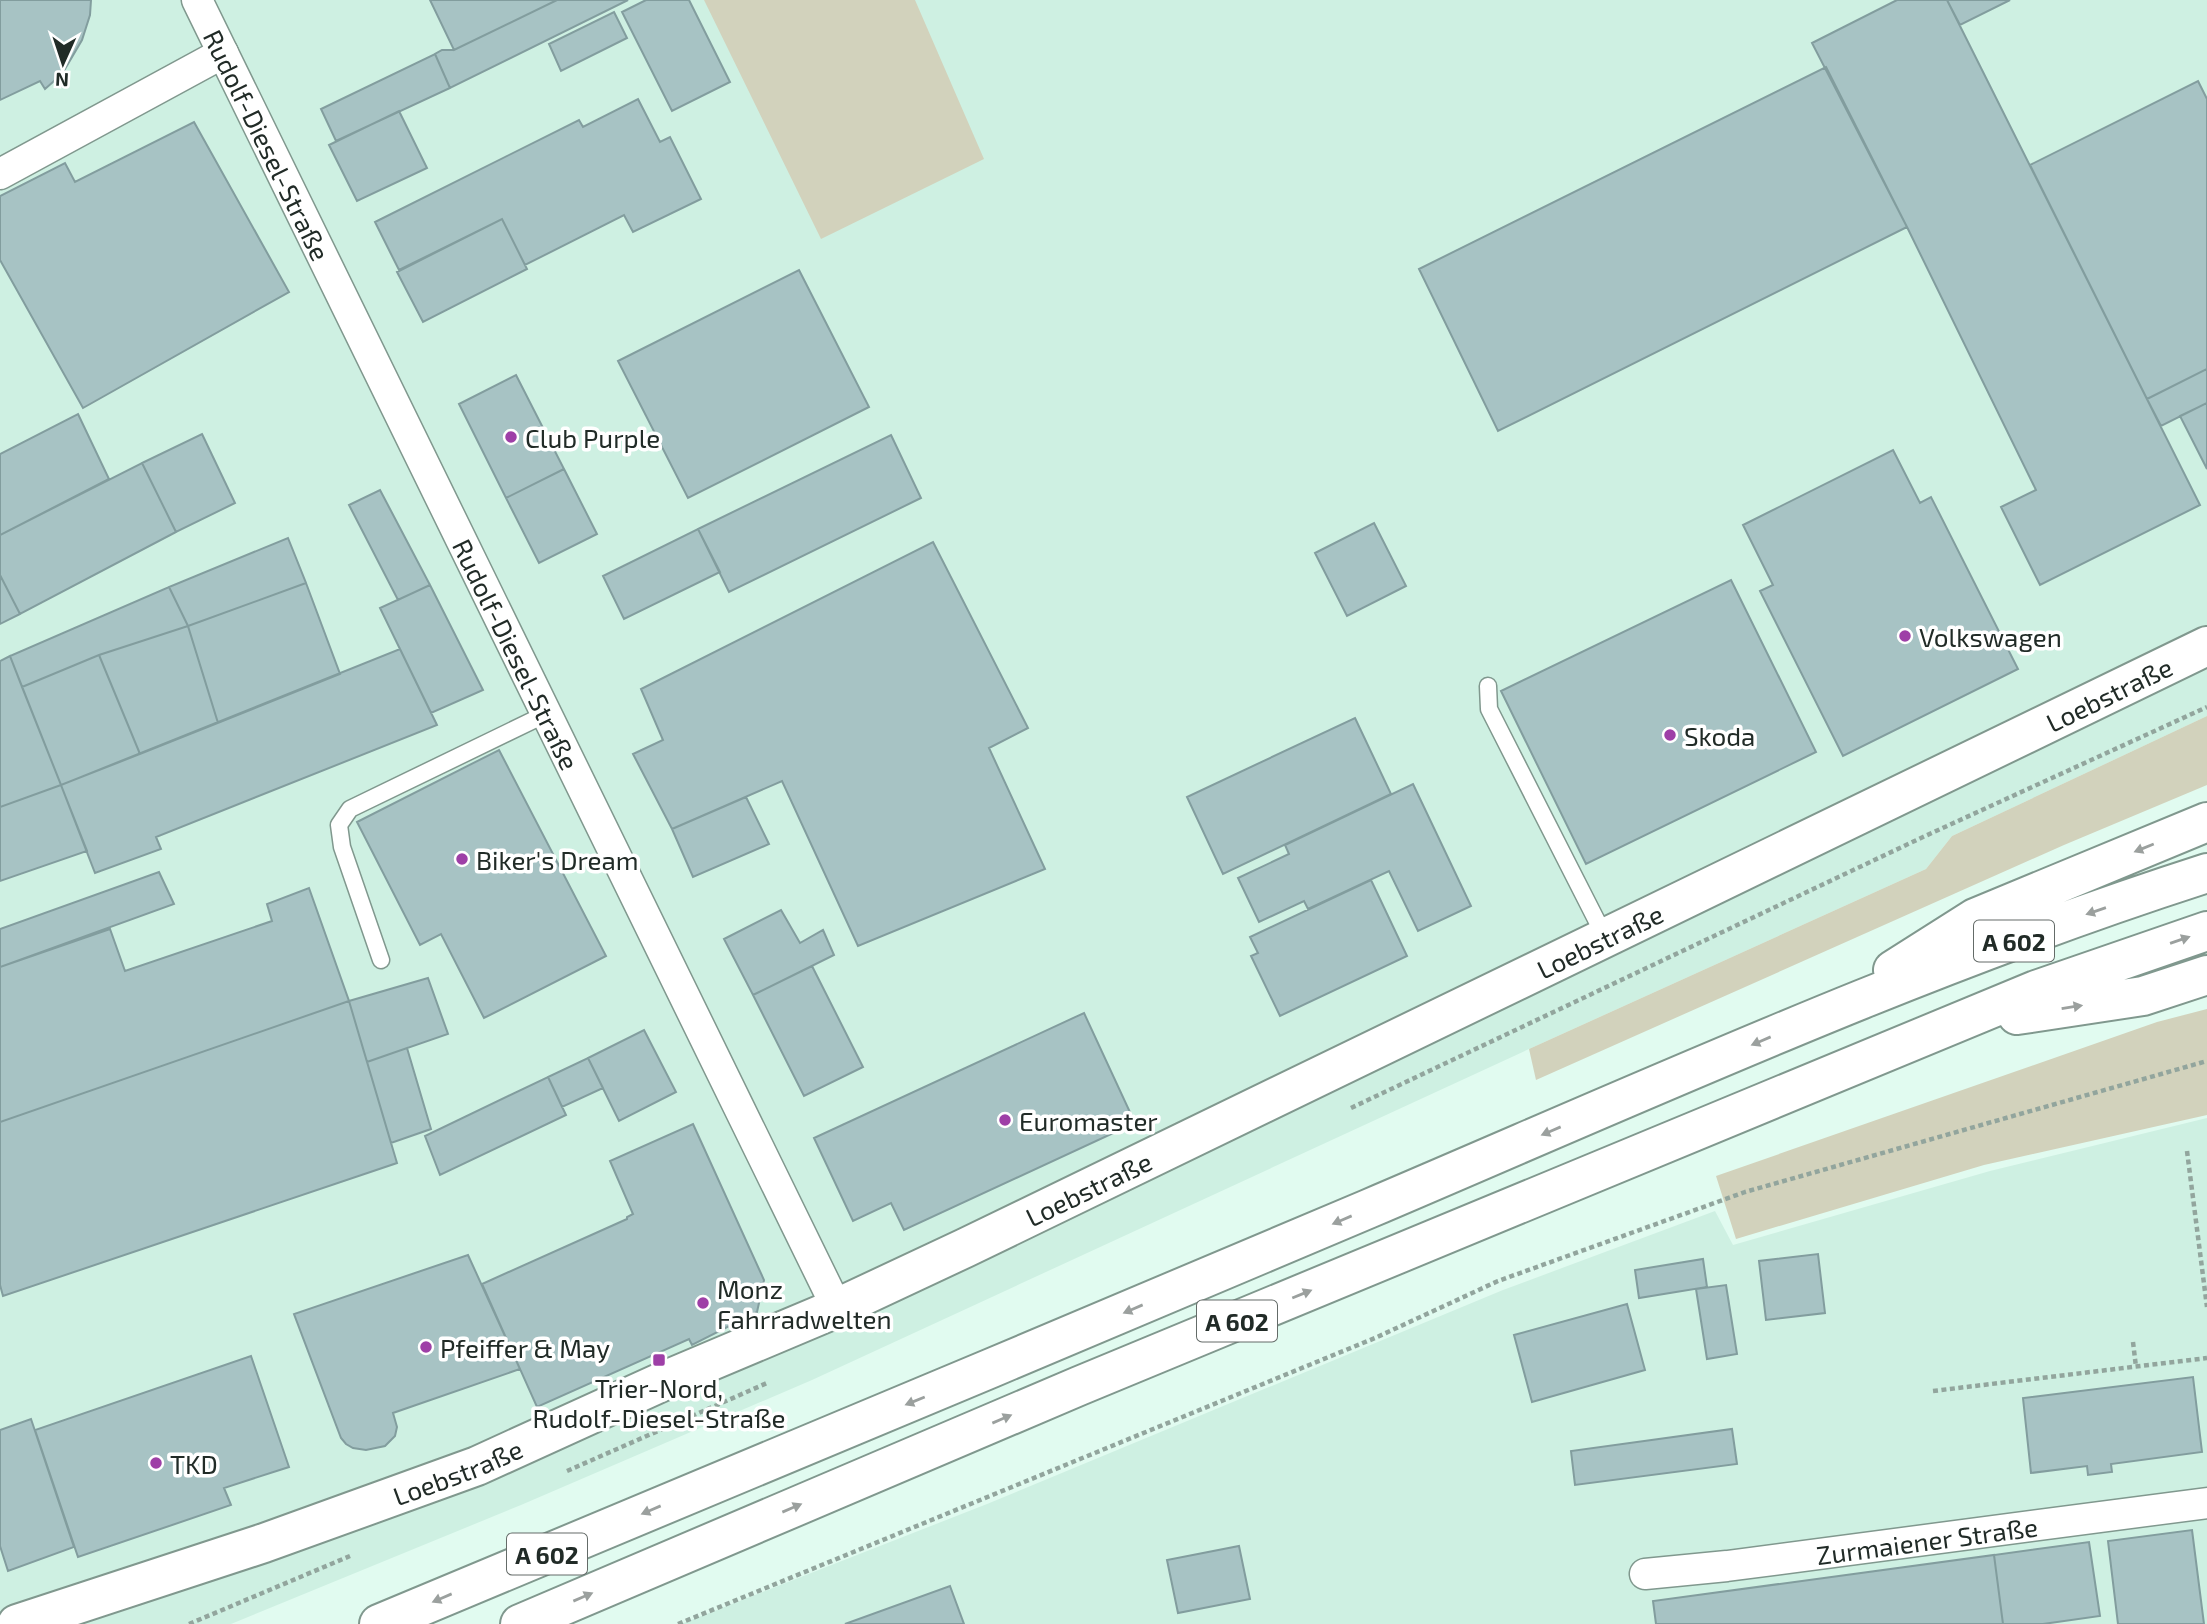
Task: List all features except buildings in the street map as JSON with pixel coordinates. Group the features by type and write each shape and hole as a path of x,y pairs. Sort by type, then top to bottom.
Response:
{"main road":[{"name":"Loebstraße","path":"16,1624 264,1543 477,1466 666,1380 837,1308 2207,646"},
{"path":"1823,1014 1975,918 2207,822"},
{"name":"A 602","path":"379,1624 1046,1347 1823,1014 2060,923 2207,873"},
{"name":"A 602","path":"520,1624 1092,1381 2036,990 2207,931"},
{"path":"1956,1024 2143,996 2207,975"}],"street":[{"name":"Rudolf-Diesel-Straße","path":"197,0 837,1308"},
{"path":"0,174 223,53"},
{"name":"Zurmaiener Straße","path":"1645,1574 1727,1566 2207,1503"}],"lane":[{"path":"1488,686 1489,709 1605,937"},
{"path":"381,960 342,847 340,825 350,809 546,714"}],"path":[{"path":"1514,1030 2207,707"},
{"path":"678,1624 1362,1343 1497,1281 1745,1192 2207,1061"},
{"path":"2187,1151 2207,1307"},
{"path":"2133,1342 2136,1367"},
{"path":"1933,1391 2207,1359"}],"shaded area":[{"path":"0,0 2207,0 2207,716 1952,836 1926,869 812,1380 521,1505 231,1624 0,1624"},
{"path":"704,0 915,0 984,159 821,239"},
{"path":"2207,716 2207,785 2064,845 1536,1080 1529,1049 1926,869 1952,836"},
{"path":"2207,1009 2207,1115 1984,1165 1736,1239 1716,1176 2157,1022"},
{"path":"2207,1118 2207,1624 681,1624 987,1504 1503,1290 1715,1211 1733,1245 1990,1171"}],"place":[{"name":"Club Purple","path":"511,437"},
{"name":"Volkswagen","path":"1905,636"},
{"name":"Skoda","path":"1670,735"},
{"name":"Biker's Dream","path":"462,859"},
{"name":"Euromaster","path":"1005,1120"},
{"name":"Monz Fahrradwelten","path":"703,1303"},
{"name":"Pfeiffer & May","path":"426,1347"},
{"name":"Trier-Nord, Rudolf-Diesel-Straße","path":"659,1360"},
{"name":"TKD","path":"156,1463"}]}
